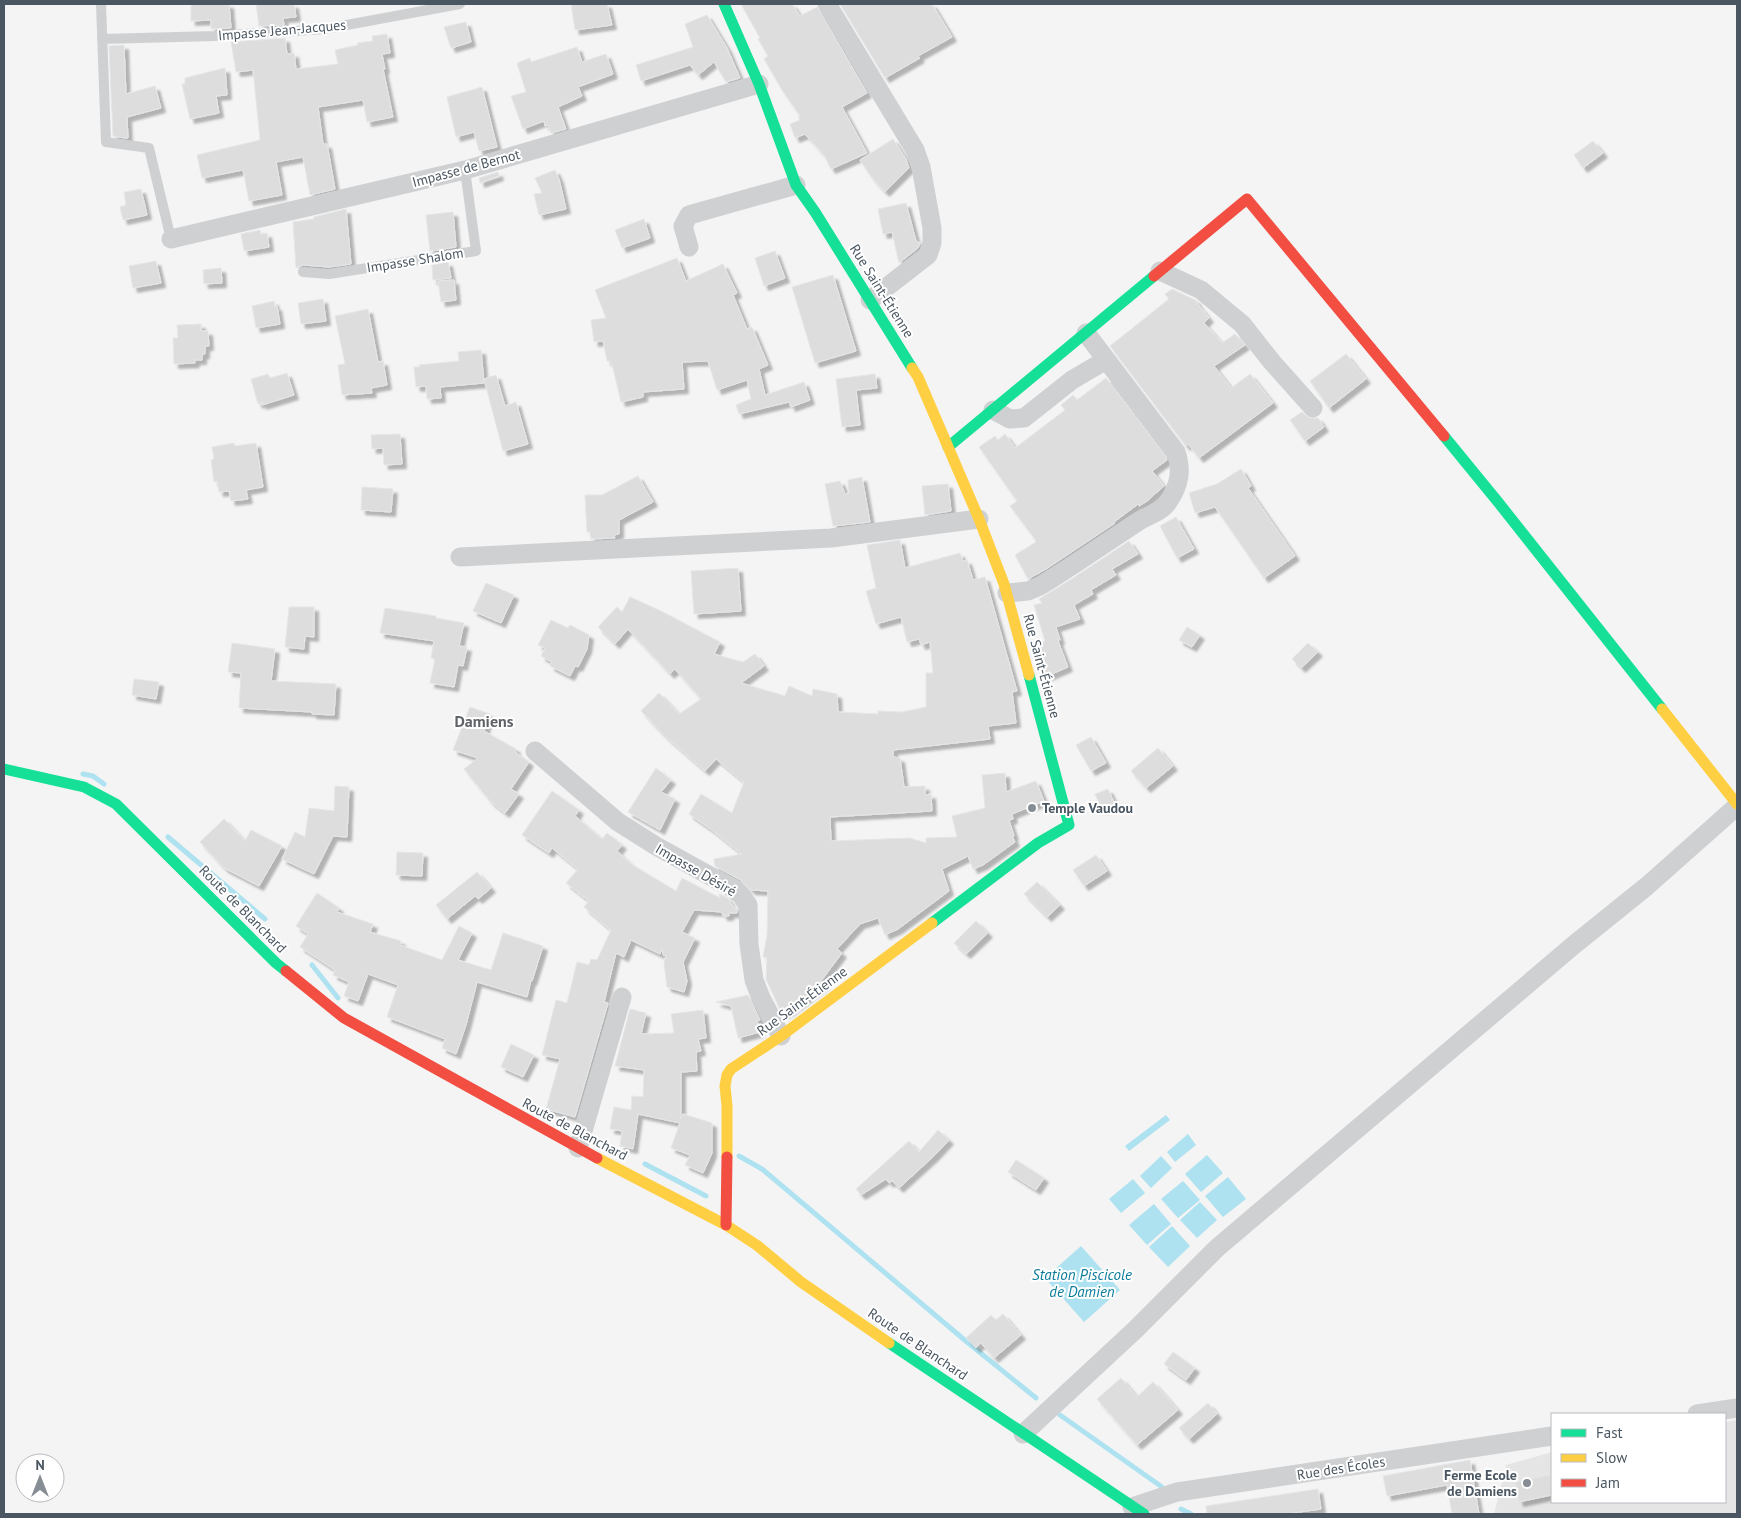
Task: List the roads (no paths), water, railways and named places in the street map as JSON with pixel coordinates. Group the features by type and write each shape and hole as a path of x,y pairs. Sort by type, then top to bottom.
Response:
{"street":[{"name":"Rue Saint-Étienne","path":"724,4 758,84 796,185 815,212 918,377 979,519 1007,593 1069,825 1038,843 781,1036 731,1069 727,1075 725,1086 727,1106 726,1226"},
{"path":"827,4 914,150 921,167 932,228 932,243 928,255 870,300"},
{"name":"Impasse de Bernot","path":"171,240 464,170 758,84"},
{"path":"689,247 683,226 688,215 796,185"},
{"path":"948,447 1247,199 1498,502 1737,805 1647,886 1568,950 1217,1248 1135,1330 1023,1434"},
{"path":"1160,271 1201,290 1242,324 1272,362 1313,408"},
{"path":"1007,593 1028,591 1040,586 1167,504 1181,477 1180,464 1176,452 1086,333"},
{"path":"993,410 1010,419 1024,418 1072,380 1106,360"},
{"path":"460,557 831,538 979,519"},
{"name":"Impasse Désiré","path":"535,751 618,822 741,895 748,905 749,944 754,980 761,998 781,1036"},
{"name":"Route de Blanchard","path":"4,769 84,787 116,804 276,964 344,1018 578,1148 726,1226 758,1246 801,1282 871,1331 1138,1511"},
{"path":"578,1148 622,997"},
{"path":"1704,1413 1737,1408"},
{"name":"Rue des Écoles","path":"1138,1511 1177,1492 1551,1436"}],"lane":[{"path":"101,4 106,142 149,148 171,240"},
{"name":"Impasse Jean-Jacques","path":"102,39 214,36 325,29 460,4"},
{"name":"Impasse Shalom","path":"303,272 329,274 476,251 464,170"}],"water":[{"path":"1166,1115 1170,1120 1129,1151 1125,1146"},
{"path":"1188,1134 1196,1145 1175,1162 1167,1152"},
{"path":"1207,1155 1223,1173 1201,1192 1185,1174"},
{"path":"1161,1156 1172,1168 1151,1188 1140,1176"},
{"path":"1228,1177 1246,1199 1223,1217 1205,1196"},
{"path":"1133,1179 1145,1193 1121,1213 1109,1199"},
{"path":"1183,1181 1200,1200 1178,1218 1161,1199"},
{"path":"1200,1202 1217,1220 1197,1238 1180,1220"},
{"name":"Station Piscicole de Damien","path":"1154,1204 1171,1224 1147,1245 1129,1225"},
{"name":"Station Piscicole de Damien","path":"1172,1226 1190,1246 1168,1267 1149,1247"},
{"name":"Station Piscicole de Damien","path":"1081,1246 1120,1290 1084,1322 1045,1278"}],"waterway":[{"path":"83,774 93,776 104,784"},
{"path":"168,837 265,919"},
{"path":"312,965 338,998"},
{"path":"739,1156 762,1169 1036,1398"},
{"path":"645,1164 706,1196"},
{"path":"1060,1415 1162,1487"},
{"path":"1181,1509 1191,1514"}],"place":[{"name":"Temple Vaudou","path":"1032,808"},
{"name":"Ferme Ecole de Damiens","path":"1527,1483"}],"district":[{"name":"Damiens","path":"484,721"}]}
